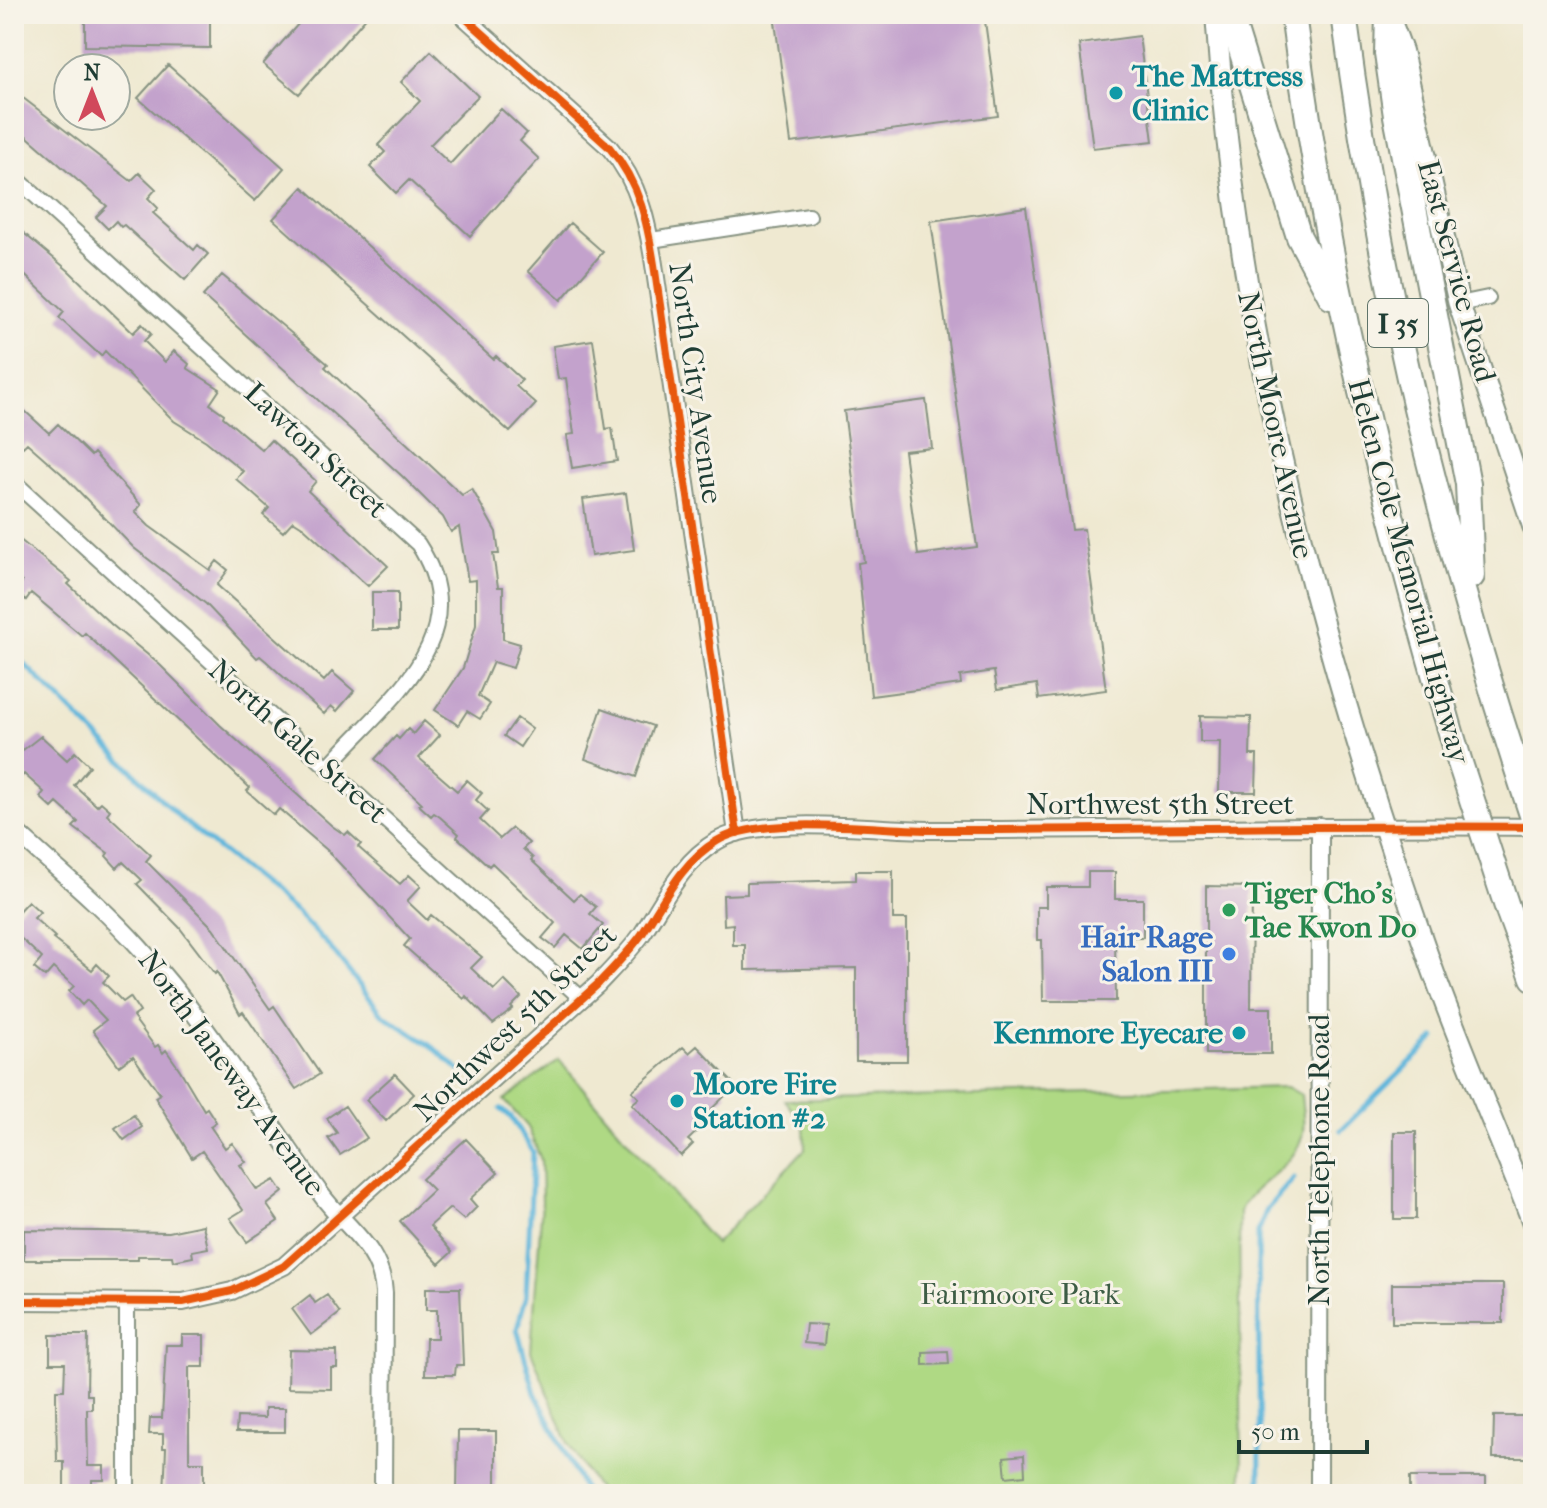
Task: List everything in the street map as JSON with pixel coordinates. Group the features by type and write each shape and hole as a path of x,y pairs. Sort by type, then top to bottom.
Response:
{"highway":[{"path":"1230,14 1299,237 1344,322"},
{"name":"Helen Cole Memorial Highway","path":"1293,14 1344,322 1402,560 1460,763 1533,978"},
{"name":"Helen Cole Memorial Highway","path":"1344,14 1380,240 1413,390 1474,627 1533,818"},
{"path":"1388,14 1387,54 1396,116 1468,484 1474,627"}],"main road":[{"name":"North Moore Avenue","path":"1216,14 1227,155 1256,347 1275,441 1330,657 1432,966 1533,1223"},
{"name":"East Service Road","path":"1388,14 1402,51 1459,304 1533,526"}],"street":[{"name":"North City Avenue","path":"461,14 600,139 625,167 641,202 651,240 737,833"},
{"name":"Lawton Street","path":"14,176 418,544 433,566 441,601 438,628 430,648 412,675 327,768"},
{"path":"651,240 809,216"},
{"path":"1459,304 1488,298"},
{"name":"North Gale Street","path":"14,482 582,999"},
{"name":"North Telephone Road","path":"1319,1494 1320,826"},
{"name":"Northwest 5th Street","path":"14,1301 183,1302 232,1291 284,1266 582,999 640,936 673,884 695,858 719,840 737,833 765,827 932,830 1533,827"},
{"name":"North Janeway Avenue","path":"14,830 103,911 159,970 195,1014 322,1196 374,1252 383,1274 383,1494"},
{"path":"127,1302 127,1494"}],"green space":[{"name":"Fairmoore Park","path":"559,1060 715,1244 805,1149 804,1124 785,1100 1287,1087 1301,1095 1303,1130 1296,1151 1253,1193 1239,1212 1242,1486 1235,1494 601,1494 568,1443 531,1351 542,1202 541,1160 528,1127 504,1100"}],"building":[{"path":"85,14 210,14 210,48 85,46"},
{"path":"307,14 369,14 299,94 263,64"},
{"path":"774,14 984,14 998,116 791,143"},
{"name":"The Mattress Clinic","path":"1139,36 1153,141 1093,148 1079,44"},
{"path":"431,51 478,96 430,145 450,164 501,109 527,133 520,141 539,159 470,236 409,180 396,193 370,167 385,152 378,145 420,101 401,82"},
{"path":"168,65 284,168 255,201 138,98"},
{"path":"14,91 52,120 52,132 67,132 131,181 139,173 156,189 148,198 158,208 153,213 194,250 198,245 208,254 185,280 124,225 121,227 116,221 108,229 96,217 107,206 14,125"},
{"path":"303,187 493,359 496,356 522,380 516,386 536,404 510,432 273,219"},
{"path":"1026,207 1072,530 1084,529 1106,690 1039,699 1037,684 997,690 994,671 960,676 961,684 871,696 858,563 864,562 844,411 926,400 932,448 904,451 918,555 977,547 931,221"},
{"path":"570,223 603,252 561,300 528,271"},
{"path":"14,225 69,271 133,333 142,324 151,334 144,341 165,362 174,351 189,364 187,368 220,389 210,404 262,450 271,440 316,481 308,491 388,566 368,586 304,528 293,521 283,532 263,515 269,508 236,479 243,471 206,441 174,421 105,351 101,356 59,318 64,312 14,265"},
{"path":"222,275 328,364 325,367 462,495 472,489 496,532 499,554 493,554 498,587 503,587 503,639 520,644 513,668 493,662 478,696 490,704 480,719 467,711 458,725 435,710 463,668 476,625 476,580 468,581 459,527 451,532 443,517 402,476 203,296"},
{"path":"593,340 606,429 612,428 617,461 572,468 567,435 574,434 566,378 558,379 553,346"},
{"path":"14,401 49,433 58,424 91,456 94,453 141,505 135,512 149,526 210,570 217,561 228,570 217,585 324,681 332,672 354,691 337,711 331,706 324,714 266,661 260,656 257,658 206,604 134,548 62,474 27,443 23,447 14,439"},
{"path":"626,493 634,550 591,556 583,499"},
{"path":"14,535 71,581 68,584 160,665 220,725 332,826 345,835 348,832 361,844 358,847 400,884 409,875 421,886 407,901 427,920 431,915 482,957 471,968 494,990 504,980 521,997 511,1007 513,1009 493,1024 466,996 464,999 404,946 410,939 327,850 279,809 274,815 247,791 250,788 85,633 82,636 31,593 26,600 15,592 22,582 14,574"},
{"path":"372,592 398,592 398,630 372,630"},
{"path":"602,708 653,726 636,777 585,759"},
{"path":"1200,716 1251,717 1250,755 1257,755 1256,792 1219,792 1220,742 1200,742"},
{"path":"517,718 532,729 520,747 504,736"},
{"path":"424,721 440,735 419,758 457,791 467,780 482,793 476,800 488,811 480,820 500,839 512,828 529,843 523,849 533,858 531,860 574,900 580,894 596,907 590,914 603,925 583,949 566,935 555,948 542,938 555,923 492,863 489,866 457,837 459,834 440,817 434,813 431,816 419,805 422,803 375,759 396,736 399,739 408,729 413,734"},
{"path":"41,736 67,760 75,752 90,766 74,785 97,806 101,802 110,810 107,814 151,855 146,861 213,928 270,1009 274,1006 320,1074 296,1089 243,1012 240,1014 217,972 215,974 179,927 137,884 142,880 123,862 117,868 106,856 108,853 73,827 78,822 57,803 52,808 40,797 44,792 24,774 14,785 14,742 23,750"},
{"path":"856,871 893,871 893,919 907,919 907,1061 856,1061 856,968 745,970 745,945 733,945 733,924 724,925 723,895 747,894 747,883 856,880"},
{"path":"1088,872 1115,872 1115,899 1143,899 1143,937 1115,937 1116,1001 1043,1001 1042,940 1037,940 1037,907 1046,907 1046,887 1088,887"},
{"path":"1206,886 1252,887 1251,1008 1271,1008 1271,1054 1206,1054"},
{"path":"28,901 40,912 34,918 55,937 53,939 92,970 97,964 109,976 103,982 123,1002 130,997 140,1012 133,1017 155,1047 158,1045 163,1053 166,1050 204,1110 207,1108 216,1122 210,1126 225,1148 232,1143 246,1162 240,1165 257,1190 275,1180 283,1192 267,1205 278,1221 247,1242 230,1218 243,1210 202,1151 192,1158 155,1097 160,1094 133,1056 119,1066 93,1030 106,1020 87,1000 82,1005 69,991 74,986 53,968 45,977 34,968 42,958 14,932 14,916"},
{"name":"Moore Fire Station #2","path":"697,1046 732,1082 723,1090 727,1094 703,1117 707,1122 688,1140 693,1144 681,1156 632,1104 639,1098 632,1091 683,1047 689,1053"},
{"path":"395,1074 414,1094 386,1121 366,1100"},
{"path":"345,1106 367,1138 340,1155 328,1138 337,1133 327,1118"},
{"path":"134,1115 142,1127 124,1140 115,1128"},
{"path":"1394,1132 1416,1132 1416,1219 1394,1219"},
{"path":"466,1139 498,1173 470,1199 477,1207 464,1220 450,1208 430,1226 452,1252 439,1264 400,1221 433,1190 422,1179"},
{"path":"203,1225 208,1248 192,1251 193,1257 173,1261 172,1256 138,1256 138,1260 24,1260 24,1230 169,1232"},
{"path":"1392,1284 1503,1284 1503,1323 1392,1323"},
{"path":"426,1288 460,1288 463,1365 456,1365 455,1375 425,1375 426,1338 437,1338 437,1310 426,1310"},
{"path":"310,1295 315,1303 327,1295 340,1313 311,1335 292,1309"},
{"path":"806,1324 826,1325 824,1345 804,1343"},
{"path":"50,1335 88,1335 87,1395 92,1395 92,1409 87,1409 88,1466 104,1466 104,1480 92,1480 92,1494 64,1494 64,1462 57,1462 56,1390 64,1390 65,1363 50,1363"},
{"path":"182,1335 204,1335 204,1367 189,1367 189,1462 204,1462 204,1494 164,1494 166,1448 163,1448 163,1434 149,1434 150,1418 162,1418 166,1345 182,1345"},
{"path":"289,1350 337,1351 337,1368 331,1368 331,1389 288,1388"},
{"path":"948,1351 949,1364 923,1365 923,1352"},
{"path":"265,1408 285,1408 285,1432 236,1432 237,1417 265,1418"},
{"path":"1494,1416 1533,1416 1533,1458 1493,1458"},
{"path":"458,1431 496,1431 496,1494 457,1494"},
{"path":"1024,1455 1025,1475 1006,1477 1004,1457"},
{"path":"1410,1477 1486,1477 1486,1494 1410,1494"}],"waterway":[{"path":"14,654 180,818 297,913 328,945 383,1015 433,1047 460,1071"},
{"path":"1341,1130 1435,1038"},
{"path":"501,1109 511,1117 533,1152 526,1296 517,1329 535,1393 586,1494"},
{"path":"1260,1494 1258,1232 1267,1209 1294,1178"}],"cycle path":[{"path":"461,14 609,147 628,175 641,205 655,271 737,833"},
{"path":"14,1301 183,1302 232,1291 284,1266 598,984 637,941 674,883 693,860 717,841 737,833 762,828 822,825 933,830 1533,827"}],"place":[{"name":"The Mattress Clinic","path":"1116,93"},
{"name":"Tiger Cho's Tae Kwon Do","path":"1229,910"},
{"name":"Hair Rage Salon III","path":"1229,954"},
{"name":"Kenmore Eyecare","path":"1239,1033"},
{"name":"Moore Fire Station #2","path":"677,1101"}]}
